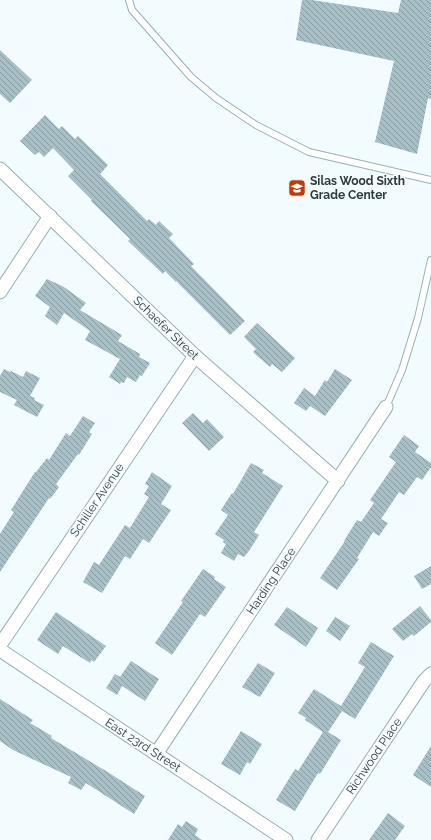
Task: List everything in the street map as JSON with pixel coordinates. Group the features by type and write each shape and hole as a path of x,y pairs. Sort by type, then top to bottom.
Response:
{"street":[{"name":"Schaefer Street","path":"0,169 195,356 338,481"},
{"path":"0,292 50,216"},
{"name":"Schiller Avenue","path":"0,645 195,356"},
{"name":"Harding Place","path":"156,754 386,407"},
{"name":"East 23rd Street","path":"0,650 286,840"},
{"name":"Richwood Place","path":"318,840 424,681 431,674"}],"lane":[{"path":"129,0 132,10 191,77 216,98 256,125 309,152 431,180"},
{"path":"386,407 402,370 418,318 431,260"}],"building":[{"path":"302,0 312,0 398,13 401,0 431,0 431,99 428,98 417,154 375,142 394,61 296,40"},
{"path":"0,50 32,80 10,103 0,94"},
{"path":"45,115 59,129 62,126 75,139 78,136 108,165 100,174 147,221 149,219 156,225 159,221 173,234 169,238 194,264 191,266 245,321 230,335 176,281 165,271 163,274 128,241 130,239 68,176 74,170 53,148 44,157 39,152 35,155 20,141"},
{"path":"47,279 64,287 86,303 80,310 122,335 118,341 140,354 139,357 150,363 142,376 140,375 136,382 127,377 124,383 121,382 120,384 109,377 120,359 85,340 90,331 64,313 57,325 45,316 50,307 35,296"},
{"path":"257,323 295,358 282,372 272,364 270,367 253,352 256,349 244,337"},
{"path":"4,369 23,377 26,371 40,378 30,396 35,398 34,400 44,405 37,417 14,405 17,400 0,392 0,376"},
{"path":"335,369 352,380 325,416 310,406 306,411 294,403 304,388 315,396 325,380 327,382"},
{"path":"193,413 203,423 207,419 224,437 209,451 182,423"},
{"path":"83,416 95,423 89,432 92,434 79,455 78,454 56,484 59,487 50,499 49,498 0,572 0,534 14,512 11,510 35,472 47,458 49,460 66,433 70,436"},
{"path":"404,435 419,446 415,452 431,463 431,467 422,480 417,477 404,495 399,492 381,519 388,523 379,536 373,532 357,558 359,559 337,590 320,578 357,520 361,522 374,503 370,500 396,462 389,457"},
{"path":"251,463 264,470 262,473 283,486 254,532 259,535 249,551 244,557 238,554 234,561 221,553 226,544 223,542 224,540 215,534 228,515 221,510 232,493 233,494"},
{"path":"152,472 172,486 161,504 171,510 149,543 143,539 130,559 125,556 102,593 83,582 94,562 99,565 125,525 130,528 149,497 144,494 149,486 145,484"},
{"path":"431,566 431,584 422,589 414,576"},
{"path":"203,569 226,587 205,617 200,614 172,655 155,643"},
{"path":"420,606 431,622 414,636 412,634 403,641 392,629"},
{"path":"287,607 318,628 306,647 274,625"},
{"path":"56,612 106,646 94,662 91,660 90,663 63,646 58,654 37,640"},
{"path":"335,617 350,626 340,641 326,631"},
{"path":"371,642 394,656 355,719 342,711 328,732 341,740 320,774 318,773 295,811 276,800 295,769 298,771 323,732 305,720 306,718 298,713 314,689 341,706 365,667 358,663"},
{"path":"131,661 159,679 145,701 122,686 117,695 106,688 115,674 120,677"},
{"path":"258,663 275,673 260,697 242,687"},
{"path":"0,699 33,720 30,723 52,736 51,738 145,796 134,814 86,783 81,790 68,783 71,777 13,750 0,741"},
{"path":"241,731 262,744 250,764 247,762 240,775 221,764"},
{"path":"431,746 431,787 413,775"},
{"path":"388,813 405,826 395,840 369,840"},
{"path":"186,821 198,829 195,835 202,840 168,840 178,824 182,827"}],"place":[{"name":"Silas Wood Sixth Grade Center","path":"297,188"}]}
